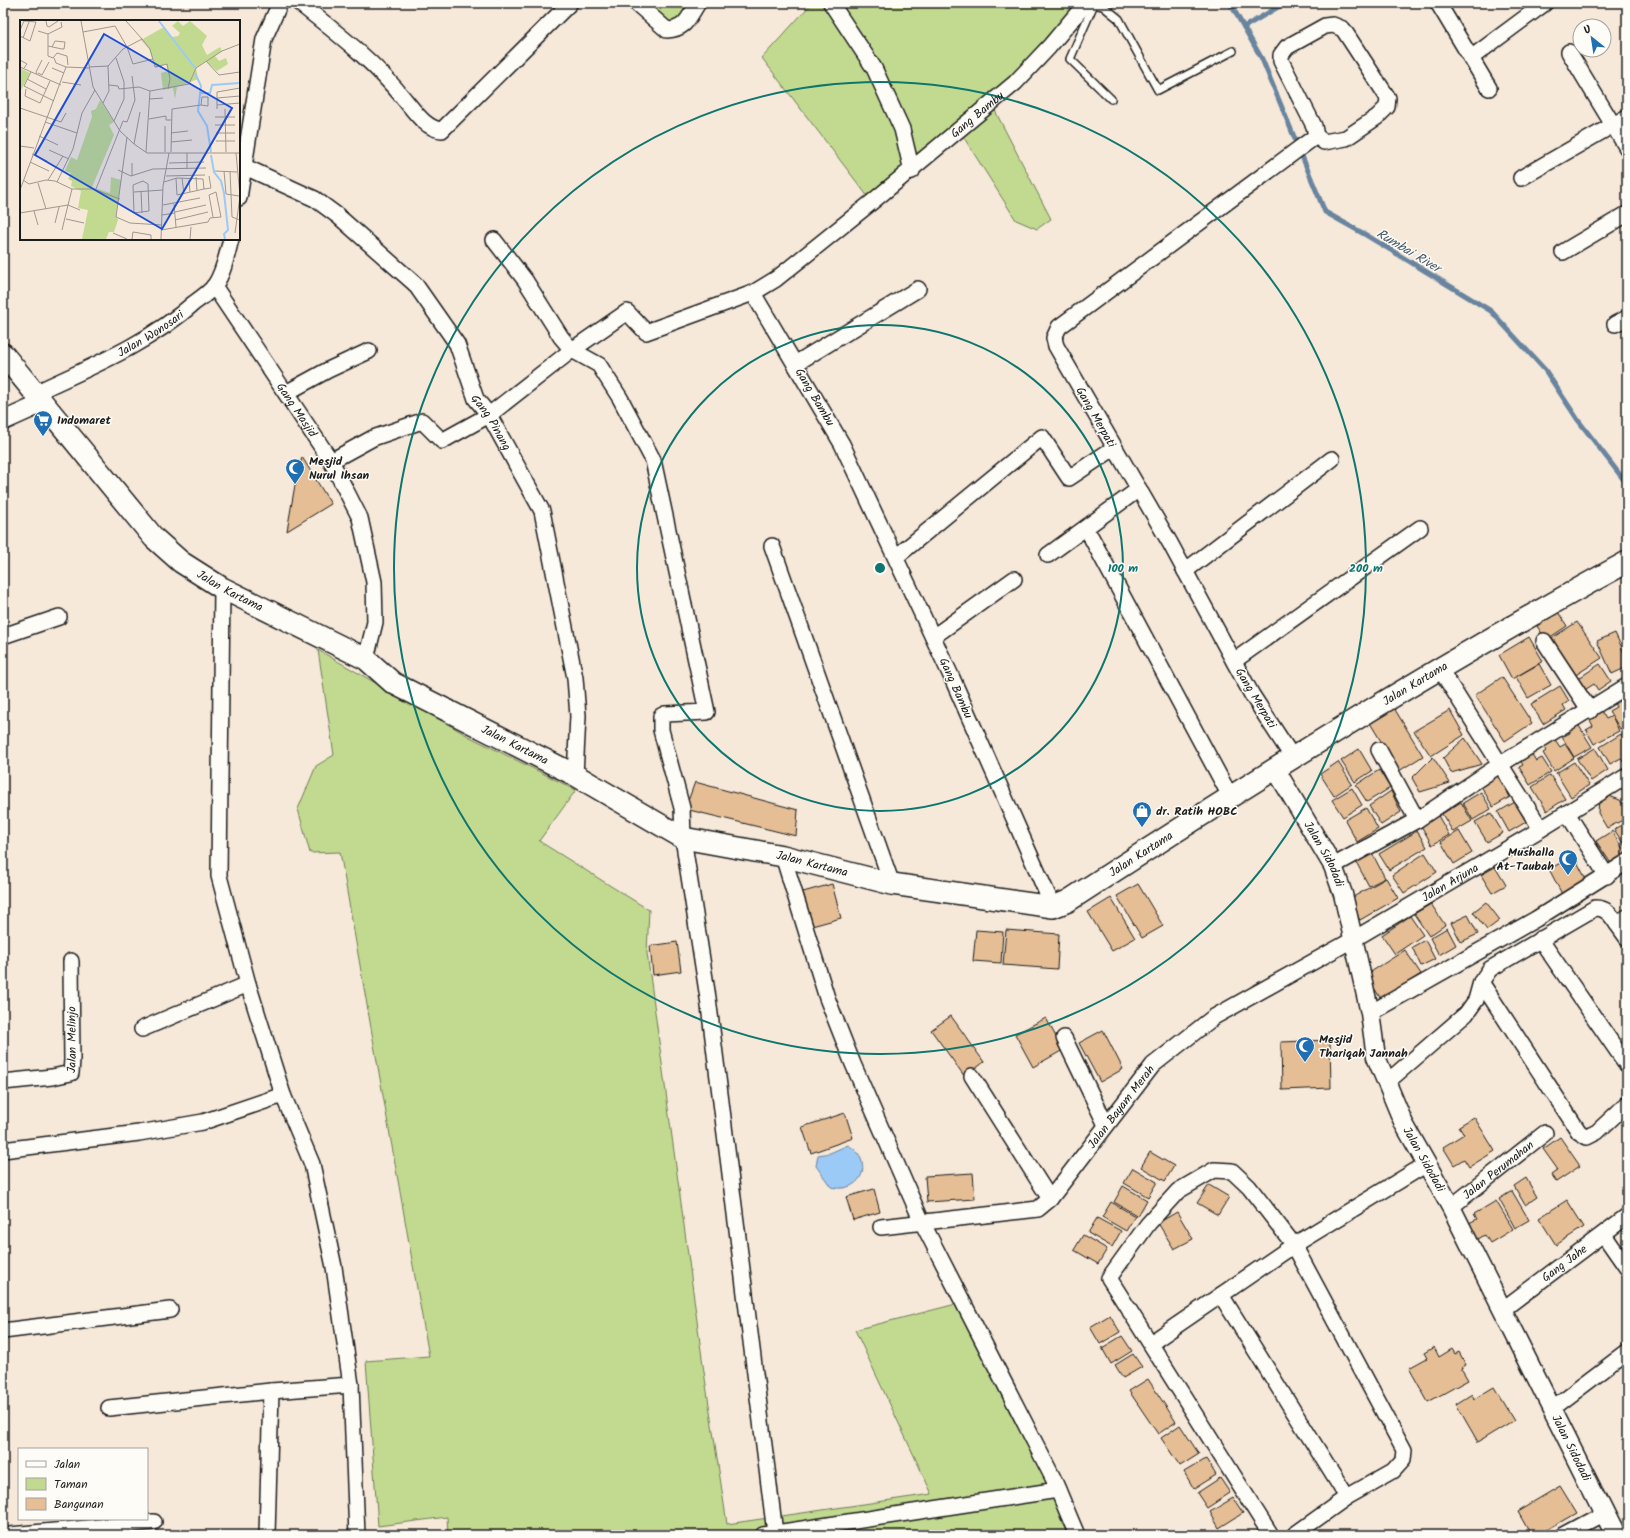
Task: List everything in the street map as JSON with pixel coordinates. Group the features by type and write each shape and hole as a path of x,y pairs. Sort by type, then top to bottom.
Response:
{"main road":[{"name":"Jalan Kartama","path":"3,354 154,538 181,562 222,588 366,659 393,683 575,775 683,838 783,856 892,884 1053,907 1068,901 1230,796 1285,764 1395,694 1550,604 1627,562"}],"street":[{"path":"240,190 264,39 280,3"},
{"path":"299,3 369,60 390,81 425,123 436,130 442,130 570,3"},
{"path":"636,3 667,30 678,30 685,24 698,3"},
{"path":"831,3 874,68 902,129 912,170"},
{"name":"Gang Bambu","path":"1053,907 933,637 842,444 753,293 776,279 912,170 1015,83 1090,3"},
{"path":"1438,3 1489,88"},
{"path":"1471,58 1545,3"},
{"path":"1333,25 1343,29 1388,98 1387,107 1377,117 1346,138 1324,142 1312,140 1314,126 1281,61 1281,55 1287,47 1325,26 1333,25"},
{"path":"1569,52 1627,148"},
{"path":"1521,178 1627,117"},
{"name":"Gang Merpati","path":"1285,764 1234,661 1139,489 1056,346 1054,338 1059,327 1293,152 1312,140"},
{"name":"Gang Pinang","path":"243,166 315,199 338,216 415,284 457,344 476,399 490,414 542,511 550,541 557,588 575,678 578,716 575,775"},
{"path":"1563,252 1627,214"},
{"name":"Jalan Wonosari","path":"39,398 161,330 214,286 221,272 231,240"},
{"path":"494,240 525,280 561,337 572,350 599,365 623,404 653,460 707,712 661,716 661,730 682,808 683,838 708,998 769,1534 1058,1490"},
{"name":"Gang Masjid","path":"214,286 331,461 360,518 374,582 375,622 366,659"},
{"path":"795,364 918,289"},
{"path":"331,461 373,438 422,421 442,440 490,414 572,350 627,312 646,332 753,293"},
{"path":"286,393 328,370 369,351"},
{"path":"3,421 39,398"},
{"path":"896,557 1042,437 1069,478 1114,448"},
{"path":"1185,571 1332,459"},
{"path":"1048,555 1139,489"},
{"path":"1234,661 1420,528"},
{"path":"1092,537 1230,796"},
{"path":"772,546 892,884"},
{"path":"933,637 1014,579"},
{"path":"222,588 218,825 219,876 248,984 283,1095 312,1164 334,1267 351,1385 357,1535"},
{"path":"3,636 59,617"},
{"path":"1544,641 1590,710"},
{"path":"1440,669 1541,829"},
{"path":"1333,866 1417,820 1501,764 1627,686"},
{"path":"1379,750 1417,820"},
{"name":"Jalan Sidodadi","path":"1285,764 1333,866 1344,894 1370,1013 1376,1057 1386,1083 1404,1124 1425,1165 1451,1207 1553,1408 1615,1535"},
{"name":"Jalan Arjuna","path":"1354,939 1541,829 1627,776"},
{"path":"1567,813 1607,876"},
{"path":"783,856 827,998 853,1064 922,1222 1058,1490 1077,1535"},
{"path":"1370,1013 1536,919 1607,876 1627,862"},
{"path":"1386,1083 1466,1014 1476,1000 1481,982 1490,969 1595,908 1602,908 1622,920 1627,938"},
{"name":"Jalan Bayam Merah","path":"881,1228 922,1222 1031,1212 1038,1209 1050,1199 1153,1065 1214,1017 1354,939"},
{"path":"1540,939 1627,1065"},
{"name":"Jalan Melinjo","path":"3,1082 52,1077 70,1073 72,1060 71,961"},
{"path":"1481,982 1579,1132 1587,1137 1597,1132 1627,1104"},
{"path":"142,1029 248,984"},
{"path":"1064,1038 1106,1125"},
{"path":"972,1076 1050,1199"},
{"path":"3,1150 139,1133 202,1122 283,1095"},
{"name":"Jalan Perumahan","path":"1451,1207 1545,1133"},
{"path":"1152,1343 1294,1245 1425,1165"},
{"path":"1271,1535 1152,1343 1109,1278 1148,1224 1178,1191 1214,1170 1232,1171 1249,1187 1294,1245 1404,1450 1403,1460 1393,1471 1347,1496 1294,1535"},
{"name":"Gang Jahe","path":"1502,1310 1604,1235 1627,1216"},
{"path":"1604,1235 1627,1268"},
{"path":"1221,1295 1347,1496"},
{"path":"3,1331 170,1310"},
{"path":"1553,1408 1627,1352"},
{"path":"109,1408 270,1391 351,1385"},
{"path":"267,1535 270,1391"},
{"path":"1564,1535 1605,1513"},
{"path":"10,1535 154,1522"}],"lane":[{"path":"1111,99 1070,59 1090,3 1103,6 1119,19 1158,90 1232,51"}],"green space":[{"path":"628,3 703,3 665,33"},
{"path":"812,3 1086,3 991,103 1051,219 1037,229 1016,220 959,130 872,202 762,58"},
{"path":"318,650 470,737 576,790 539,841 649,910 647,953 703,1365 727,1524 932,1494 855,1330 960,1303 1045,1477 1067,1535 448,1535 447,1517 378,1526 366,1361 429,1356 340,852 310,853 298,809 316,766 334,755"}],"water":[{"path":"848,1145 857,1152 862,1161 863,1168 861,1175 853,1185 839,1188 831,1187 816,1166 818,1155 830,1153"}],"building":[{"path":"302,457 331,504 287,531 295,485"},
{"path":"1558,612 1567,626 1546,640 1537,626"},
{"path":"1577,622 1602,658 1571,678 1547,641"},
{"path":"1615,633 1627,659 1627,667 1612,674 1597,641"},
{"path":"1529,637 1543,661 1512,679 1499,655"},
{"path":"1539,664 1551,685 1528,698 1516,677"},
{"path":"1600,664 1611,681 1598,690 1594,684 1583,691 1576,680"},
{"path":"1502,677 1532,723 1505,741 1475,695"},
{"path":"1560,686 1569,701 1563,705 1566,710 1543,724 1531,704"},
{"path":"1622,695 1627,704 1627,725 1620,729 1609,711 1616,707 1613,701"},
{"path":"1394,708 1423,756 1399,771 1370,723"},
{"path":"1600,709 1606,719 1612,716 1619,731 1594,744 1586,730 1593,726 1588,716"},
{"path":"1450,710 1464,735 1431,756 1414,731"},
{"path":"1576,721 1592,747 1574,757 1562,737 1570,733 1566,726"},
{"path":"1621,734 1627,744 1627,762 1624,763 1621,758 1610,764 1600,747"},
{"path":"1552,735 1560,747 1565,744 1574,758 1554,771 1543,753 1546,751 1540,741"},
{"path":"1465,738 1482,764 1451,773 1443,758"},
{"path":"1528,748 1536,761 1542,758 1551,772 1530,785 1519,767 1523,765 1517,755"},
{"path":"1595,748 1608,770 1591,781 1577,759"},
{"path":"1359,749 1372,771 1355,782 1341,761"},
{"path":"1433,757 1450,783 1420,792 1412,778"},
{"path":"1338,762 1352,784 1334,796 1320,774"},
{"path":"1574,762 1589,785 1571,797 1556,773"},
{"path":"1379,770 1390,788 1367,802 1356,785"},
{"path":"1497,774 1510,797 1493,807 1480,784"},
{"path":"1550,775 1565,799 1547,811 1532,787"},
{"path":"695,782 798,810 796,836 685,809"},
{"path":"1352,788 1362,805 1343,817 1332,800"},
{"path":"1391,791 1401,812 1381,825 1369,806"},
{"path":"1481,792 1491,809 1473,820 1463,803"},
{"path":"1609,796 1620,800 1627,811 1627,818 1607,828 1598,813 1599,799"},
{"path":"1461,802 1472,821 1453,832 1442,814"},
{"path":"1515,802 1526,822 1509,832 1498,812"},
{"path":"1366,808 1378,829 1357,842 1345,820"},
{"path":"1436,812 1449,835 1432,845 1419,822"},
{"path":"1491,813 1503,833 1487,842 1475,822"},
{"path":"1627,822 1627,850 1614,829"},
{"path":"1417,831 1427,847 1389,870 1379,854"},
{"path":"1459,831 1472,853 1454,864 1441,842"},
{"path":"1612,831 1627,856 1612,865 1596,841"},
{"path":"1371,851 1385,878 1369,886 1355,860"},
{"path":"1425,853 1437,872 1404,893 1392,875"},
{"name":"Mushalla At-Taubah","path":"1574,856 1588,883 1563,896 1549,869"},
{"path":"1495,867 1506,885 1492,893 1481,875"},
{"path":"1386,878 1398,898 1360,920 1348,900"},
{"path":"832,884 841,918 812,926 803,892"},
{"path":"1138,884 1163,926 1142,938 1117,896"},
{"path":"1111,898 1135,938 1112,951 1088,912"},
{"path":"1486,902 1500,920 1487,930 1473,912"},
{"path":"1431,904 1445,925 1429,936 1414,914"},
{"path":"1468,915 1478,934 1461,942 1451,923"},
{"path":"1410,916 1423,935 1395,954 1382,935"},
{"path":"1447,928 1456,945 1439,955 1430,938"},
{"path":"976,930 1003,932 1001,963 973,961"},
{"path":"1006,930 1059,934 1057,969 1003,965"},
{"path":"1425,940 1435,959 1421,966 1412,947"},
{"path":"677,942 681,971 653,975 650,946"},
{"path":"1405,950 1421,974 1381,999 1366,975"},
{"path":"951,1016 984,1062 965,1077 931,1030"},
{"path":"1046,1018 1063,1050 1033,1067 1015,1034"},
{"path":"1103,1030 1123,1069 1100,1082 1079,1043"},
{"path":"1330,1040 1331,1088 1282,1090 1281,1042"},
{"path":"845,1113 853,1138 811,1153 802,1127"},
{"path":"1474,1117 1495,1151 1469,1167 1464,1159 1454,1165 1443,1147 1464,1134 1459,1126"},
{"path":"1560,1137 1580,1166 1556,1182 1551,1175 1558,1170 1543,1149"},
{"path":"1150,1152 1174,1166 1165,1181 1141,1167"},
{"path":"1133,1168 1157,1182 1148,1197 1124,1183"},
{"path":"973,1173 975,1199 927,1202 925,1176"},
{"path":"1526,1178 1537,1197 1525,1205 1514,1186"},
{"path":"1209,1185 1229,1197 1218,1215 1197,1203"},
{"path":"1123,1186 1147,1200 1138,1216 1114,1202"},
{"path":"874,1189 880,1212 853,1220 846,1197"},
{"path":"1512,1191 1529,1220 1515,1228 1499,1199"},
{"path":"1567,1200 1584,1227 1556,1245 1539,1218"},
{"path":"1496,1201 1513,1229 1490,1243 1485,1235 1478,1239 1469,1223 1477,1219 1474,1214"},
{"path":"1111,1202 1135,1216 1126,1231 1102,1217"},
{"path":"1177,1212 1193,1239 1174,1249 1158,1223"},
{"path":"1097,1218 1121,1231 1112,1247 1088,1233"},
{"path":"1083,1235 1107,1249 1098,1264 1074,1250"},
{"path":"1110,1315 1120,1332 1100,1344 1090,1327"},
{"path":"1122,1336 1132,1351 1111,1364 1102,1348"},
{"path":"1434,1347 1439,1357 1452,1349 1455,1354 1459,1352 1466,1365 1461,1368 1468,1380 1428,1402 1409,1368 1427,1358 1424,1353"},
{"path":"1133,1354 1142,1367 1123,1378 1115,1365"},
{"path":"1148,1379 1176,1422 1158,1434 1129,1391"},
{"path":"1494,1387 1514,1420 1478,1442 1456,1404 1472,1394 1474,1399"},
{"path":"1180,1425 1199,1454 1180,1466 1161,1438"},
{"path":"1206,1459 1216,1475 1194,1489 1184,1472"},
{"path":"1220,1478 1230,1493 1207,1508 1197,1493"},
{"path":"1560,1487 1576,1513 1538,1535 1531,1535 1518,1512"},
{"path":"1233,1498 1243,1513 1219,1528 1210,1512"},
{"path":"1591,1528 1594,1535 1577,1535"}],"waterway":[{"name":"Rumbai River","path":"1230,3 1262,59 1325,212 1366,235 1491,311 1545,370 1578,420 1627,484"},
{"path":"1244,27 1285,3"}],"place":[{"name":"Indomaret","path":"43,437"},
{"name":"Mesjid Nurul Ihsan","path":"295,485"},
{"name":"dr. Ratih HOBC","path":"1142,828"},
{"name":"Mushalla At-Taubah","path":"1568,876"},
{"name":"Mesjid Thariqah Jannah","path":"1305,1063"}]}
